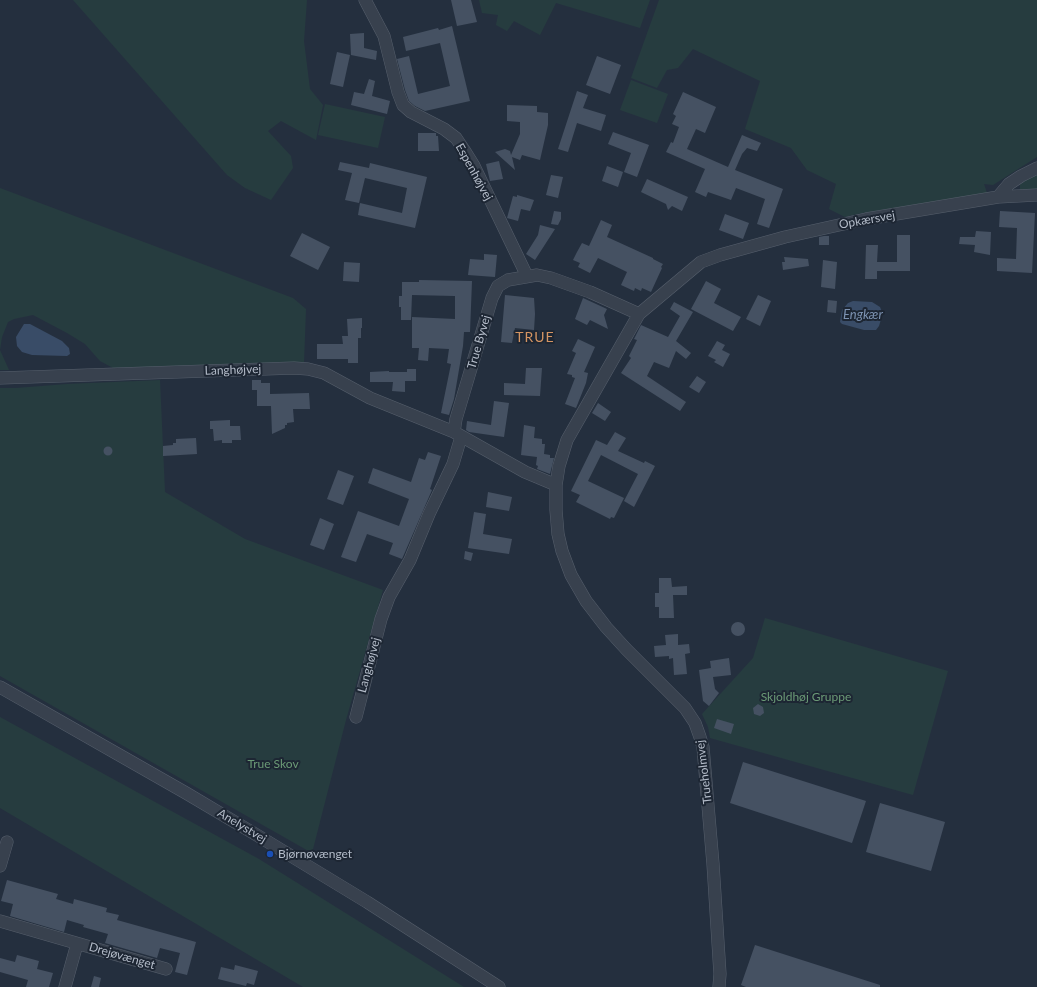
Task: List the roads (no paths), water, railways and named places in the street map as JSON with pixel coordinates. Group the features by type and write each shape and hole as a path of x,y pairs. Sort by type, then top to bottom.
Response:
{"street":[{"name":"Espenhøjvej","path":"366,0 384,36 398,92 403,105 411,112 444,129 456,138 474,166 527,276"},
{"path":"998,197 1009,184 1037,168"},
{"name":"Opkærsvej","path":"639,314 701,262 720,255 814,230 866,219 998,197 1037,195"},
{"name":"True Byvej","path":"457,434 456,419 492,298 498,286 508,280 537,275 551,278 590,292 639,314"},
{"path":"457,434 525,472 556,485 559,466 567,440 639,314"},
{"name":"Langhøjvej","path":"0,378 308,369 324,374 370,398 457,434 453,464 429,514 410,560 389,598 381,619 356,717"},
{"name":"Trueholmvej","path":"556,485 558,534 562,552 571,575 586,601 606,627 685,708 695,723 700,737 703,747 713,864 720,974 719,987"},
{"name":"Anelystvej","path":"0,687 186,792 367,902 499,987"},
{"path":"0,866 7,842"},
{"name":"Drejøvænget","path":"0,921 166,969"},
{"name":"Drejøvænget","path":"65,987 77,944"}],"water":[{"name":"Engkær","path":"853,301 872,302 880,307 882,316 876,330 864,330 842,324 840,322 842,310 848,303"},
{"path":"24,324 30,324 62,341 69,348 70,354 67,356 32,355 22,352 17,346 16,337"}],"place":[{"name":"Bjørnøvænget","path":"270,854"}],"district":[{"name":"TRUE","path":"535,337"}],"park label":[{"name":"Skjoldhøj Gruppe","path":"806,697"},
{"name":"True Skov","path":"273,764"}]}
